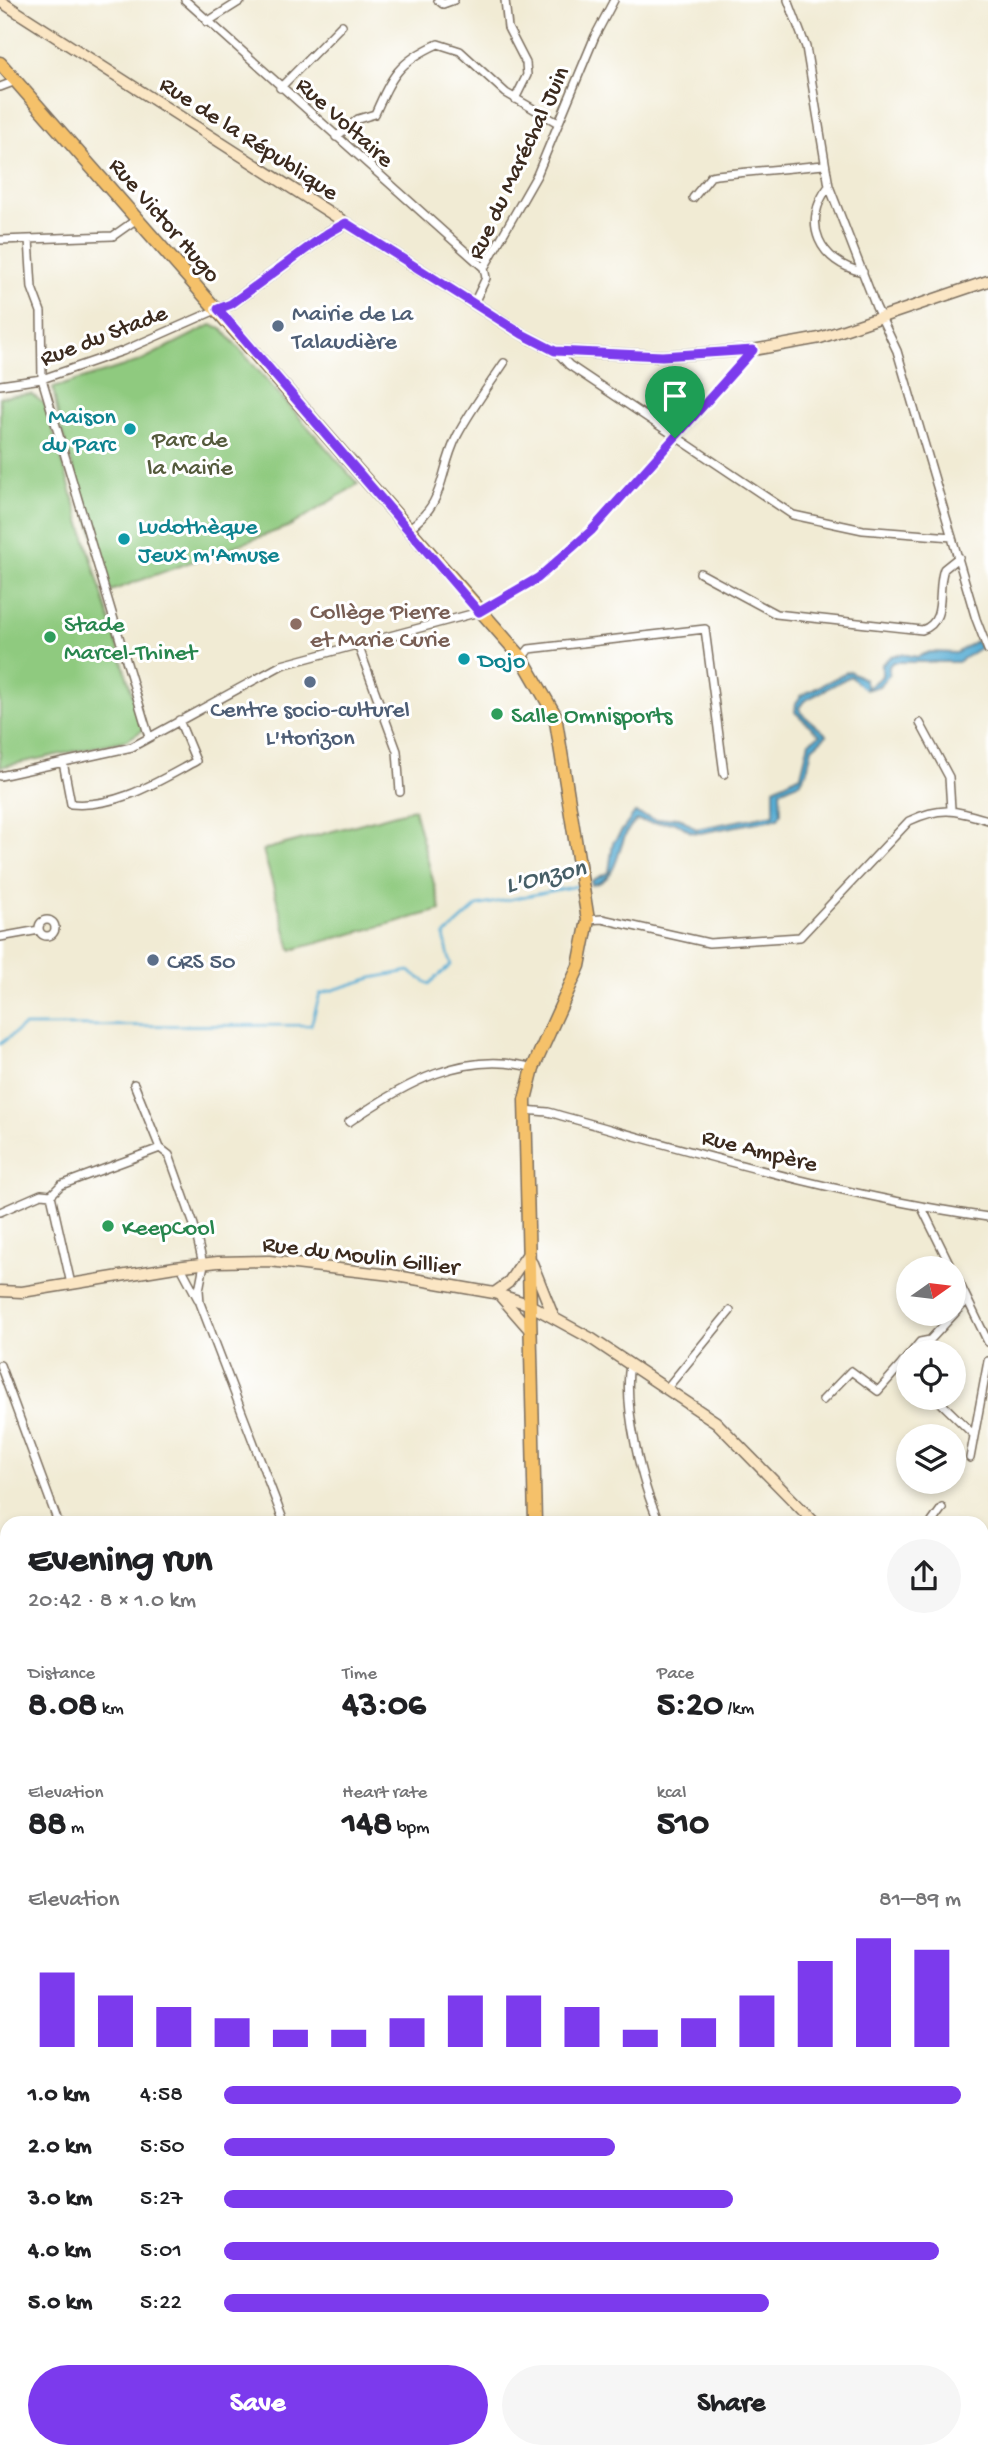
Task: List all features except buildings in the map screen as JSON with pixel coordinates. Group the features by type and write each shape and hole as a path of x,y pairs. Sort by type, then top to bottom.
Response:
{"main road":[{"name":"Rue de la République","path":"0,1 346,223 555,351 662,356 753,350 820,338 883,319 988,281"},
{"name":"Rue Victor Hugo","path":"0,63 522,658 555,715 588,920 579,966 533,1068 524,1110 535,1516"},
{"path":"218,309 231,304 328,233 346,223"},
{"path":"527,1250 508,1283 496,1294 529,1329"},
{"path":"527,1250 554,1318"},
{"name":"Rue du Moulin Gillier","path":"22,1292 203,1264 269,1261 322,1266 496,1294 528,1304 554,1318 630,1363 716,1422 808,1516"},
{"path":"0,1291 22,1292"},
{"path":"0,1300 22,1292"}],"street":[{"name":"Rue Voltaire","path":"185,0 484,268"},
{"path":"207,22 243,0"},
{"path":"438,0 443,4 454,0"},
{"path":"505,0 508,27 526,63 527,75 515,99"},
{"name":"Rue du Maréchal Juin","path":"474,303 486,278 484,268 537,175 614,0"},
{"path":"788,0 806,47 829,186 897,351 982,640 988,650"},
{"path":"281,88 342,25"},
{"path":"336,137 358,119 375,114 390,80 411,57 438,44 460,51 515,99 558,123"},
{"path":"0,87 16,81"},
{"path":"693,198 710,176 824,165"},
{"path":"829,186 822,195 814,231 819,243 838,264 863,272"},
{"path":"0,240 113,236 138,219"},
{"path":"29,239 32,288 41,312 42,379 149,737"},
{"name":"Rue du Stade","path":"0,385 42,379 123,351 218,309"},
{"path":"0,776 132,747 264,672 479,612 538,578 591,531 660,450 675,438 753,350"},
{"path":"555,351 569,365 793,515 863,530 952,537"},
{"path":"408,529 427,516 433,506 457,437 504,363"},
{"path":"700,573 776,614 922,630 931,627 936,620 944,569 959,557"},
{"path":"522,658 529,649 705,629 724,774"},
{"path":"358,645 397,751 400,792"},
{"path":"63,762 71,804 93,806 135,792 196,761 179,720"},
{"path":"920,723 949,778 951,809"},
{"path":"588,920 603,919 709,943 800,937 909,821 933,810 951,809 988,820"},
{"path":"0,937 39,929"},
{"path":"349,1122 395,1090 460,1064 521,1065 533,1068"},
{"path":"134,1084 160,1148 169,1155 194,1225 203,1264 200,1303"},
{"name":"Rue Ampère","path":"524,1110 548,1112 758,1170 922,1208 988,1217"},
{"path":"51,1195 61,1185 160,1148"},
{"path":"0,1212 40,1194 51,1195"},
{"path":"51,1195 71,1284"},
{"path":"922,1208 946,1256"},
{"path":"181,1267 200,1303 283,1516"},
{"path":"930,1340 967,1300 988,1342"},
{"path":"667,1388 730,1311"},
{"path":"970,1458 988,1361"},
{"path":"630,1363 627,1387 636,1439 657,1516"},
{"path":"0,1365 56,1516"},
{"path":"823,1401 851,1371 878,1391 896,1371"},
{"path":"948,1410 974,1435"},
{"path":"936,1516 942,1508"}],"green space":[{"name":"Parc de la Mairie","path":"211,325 221,328 358,484 290,526 111,591 60,426 53,388 140,361"},
{"path":"31,394 45,404 143,730 127,740 0,767 0,397"},
{"path":"414,809 441,910 291,950 263,850"}],"water":[{"path":"976,641 980,648 958,662 893,662 889,666 889,675 879,686 866,690 850,676 804,701 799,708 801,713 827,735 812,748 807,771 800,782 780,791 781,813 778,818 700,833 691,832 676,822 653,823 637,820 625,836 609,875 592,885 591,881 609,872 613,843 635,813 656,820 679,817 696,829 774,814 774,788 801,775 809,742 820,735 795,712 796,703 801,696 849,671 864,679 867,688 882,676 882,664 891,656 902,654 917,657 930,652 956,653"}],"waterway":[{"name":"L'Onzon","path":"853,676 863,687"},
{"name":"L'Onzon","path":"0,1044 24,1026 311,1025 320,994 372,978 409,971 429,984 451,965 444,936 477,906 577,886"}],"place":[{"name":"Mairie de La Talaudière","path":"278,326"},
{"name":"Maison du Parc","path":"130,429"},
{"name":"Ludothèque Jeux m'Amuse","path":"124,539"},
{"name":"Collège Pierre et Marie Curie","path":"296,624"},
{"name":"Stade Marcel-Thinet","path":"50,637"},
{"name":"Dojo","path":"464,659"},
{"name":"Centre socio-culturel L'Horizon","path":"310,682"},
{"name":"Salle Omnisports","path":"497,714"},
{"name":"CRS 50","path":"153,960"},
{"name":"KeepCool","path":"108,1226"}],"route":[{"path":"346,223 522,334 555,351 662,356 753,350 675,438 660,450 591,531 538,578 479,612 218,309 231,304 328,233 346,223"}]}
